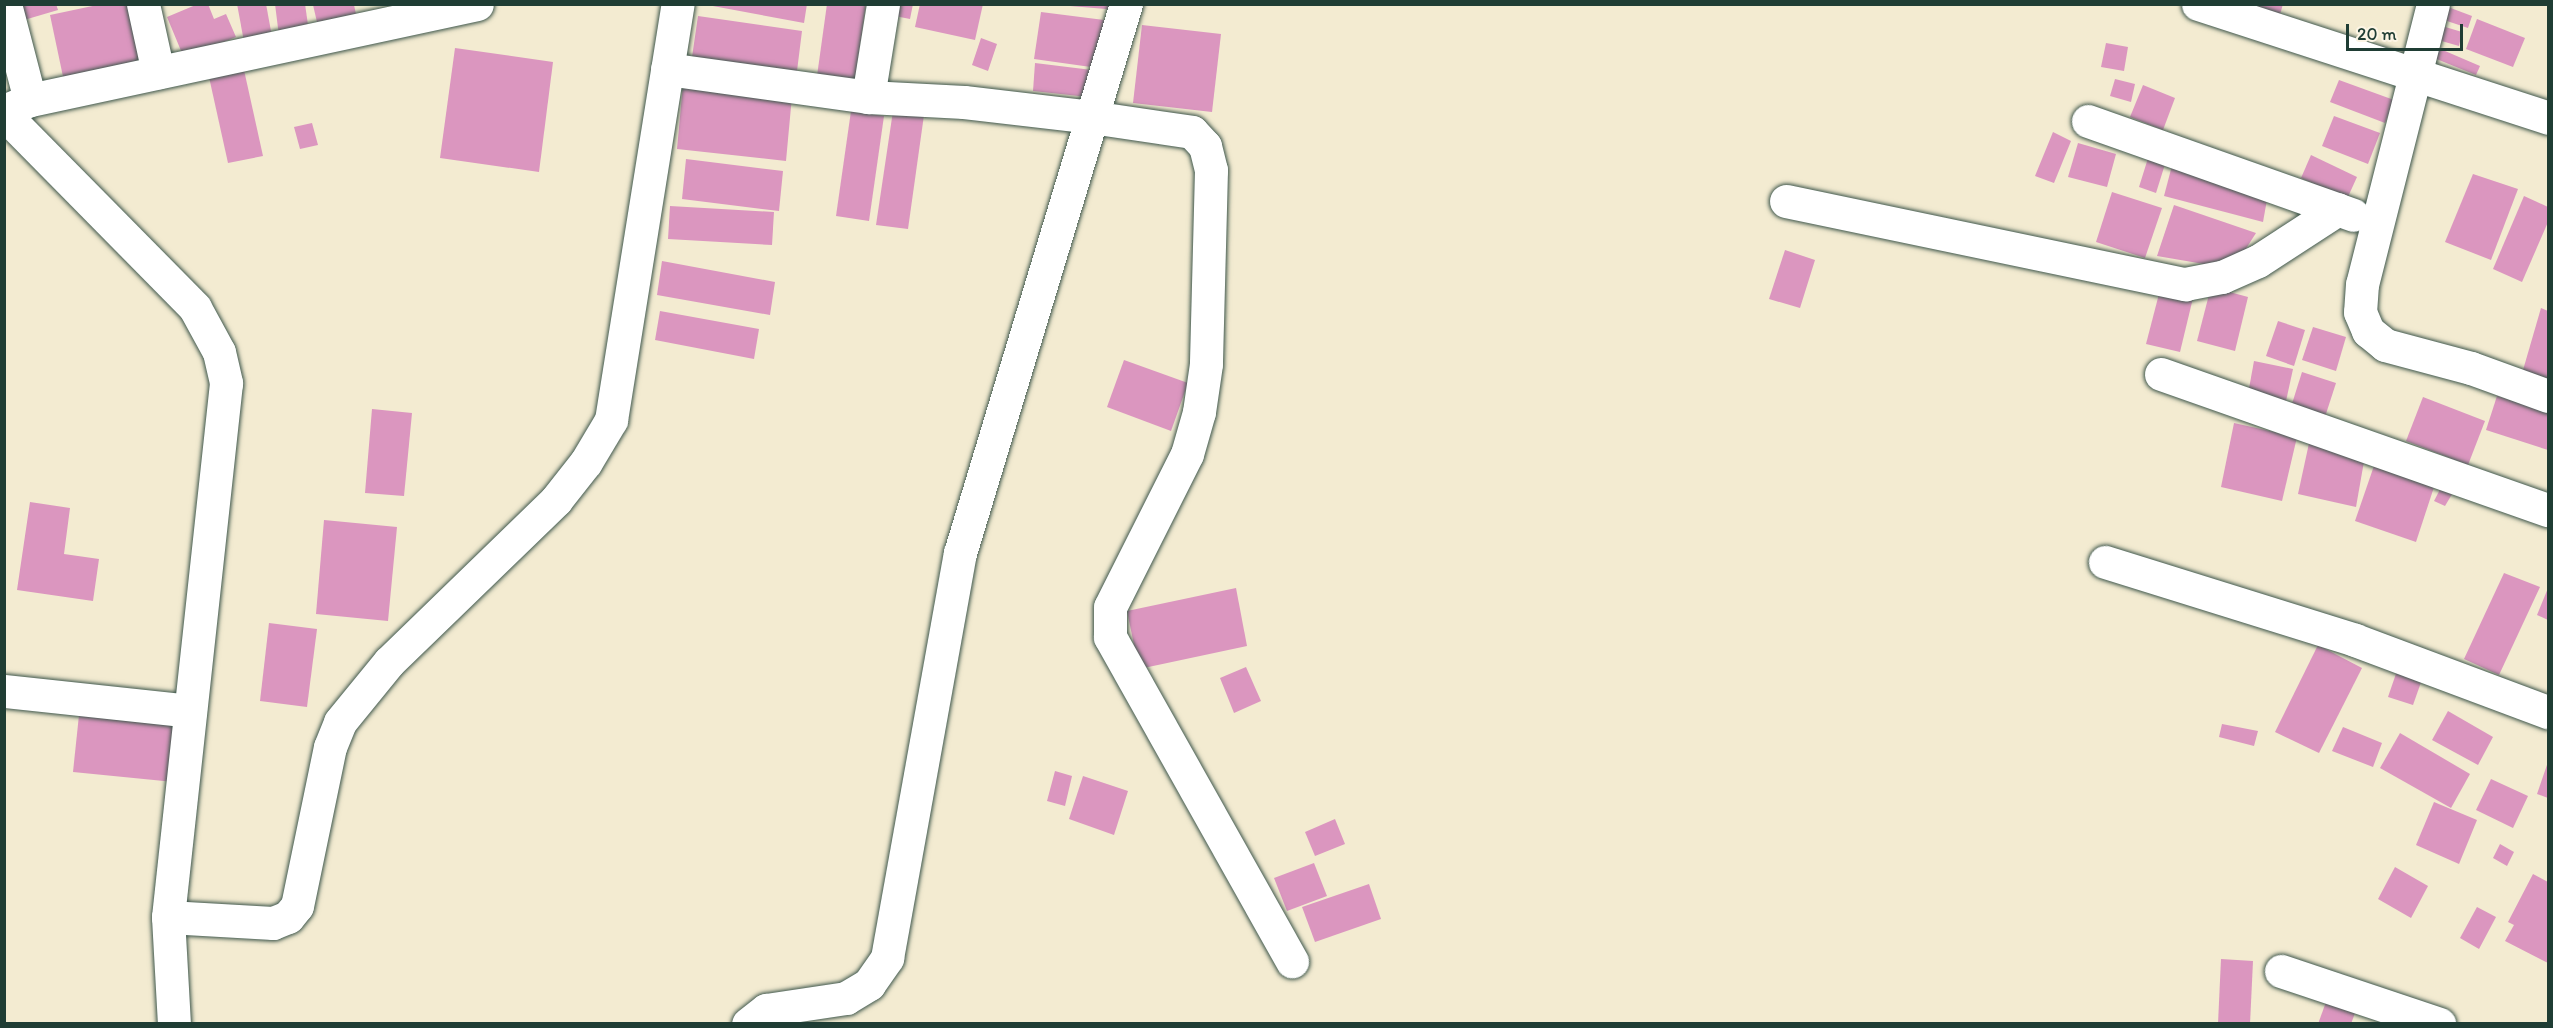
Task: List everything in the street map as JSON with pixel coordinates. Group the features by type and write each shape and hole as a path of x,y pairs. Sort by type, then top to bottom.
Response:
{"street":[{"path":"5,4 13,108 195,308 219,352 226,383 168,917 174,1023"},
{"path":"143,4 158,72"},
{"path":"13,108 158,72 477,4"},
{"path":"168,917 273,923 288,917 297,906 330,747 340,722 389,662 556,500 586,462 611,420 678,4"},
{"path":"868,97 883,4"},
{"path":"748,1023 766,1010 846,998 869,984 887,958 960,553 1126,4"},
{"path":"2198,4 2416,72 2548,118"},
{"path":"2433,4 2362,284 2360,312 2368,332 2385,345 2471,368 2548,396"},
{"path":"667,69 868,97 964,102 1091,117 1191,132 1205,146 1211,170 1206,364 1199,412 1188,454 1110,607 1110,636 1292,961"},
{"path":"2088,122 2378,223"},
{"path":"1786,201 2185,284 2222,277 2258,261 2338,209"},
{"path":"2161,374 2548,510"},
{"path":"2105,562 2355,640 2548,711"},
{"path":"4,691 190,711"},
{"path":"2281,971 2439,1023"}],"building":[{"path":"20,4 56,4 58,10 24,20"},
{"path":"102,4 133,4 146,68 65,86 50,15"},
{"path":"198,4 208,4 214,19 226,14 236,37 184,58 167,17"},
{"path":"237,4 266,4 273,42 245,47"},
{"path":"275,4 305,4 309,32 279,36"},
{"path":"702,4 807,4 804,23"},
{"path":"827,4 866,4 855,82 817,76"},
{"path":"897,4 913,4 910,19 895,16"},
{"path":"920,4 983,4 975,40 915,27"},
{"path":"1046,4 1118,4 1118,10"},
{"path":"2250,4 2283,4 2279,18"},
{"path":"313,5 354,5 356,14 317,22"},
{"path":"2448,7 2472,16 2468,28 2444,20"},
{"path":"1041,12 1112,21 1105,69 1034,59"},
{"path":"698,16 802,31 796,79 691,64"},
{"path":"2477,19 2525,38 2513,67 2466,49"},
{"path":"1142,25 1221,34 1212,112 1133,103"},
{"path":"2442,26 2462,32 2459,46 2438,40"},
{"path":"981,38 997,44 988,71 972,65"},
{"path":"2106,43 2128,47 2124,71 2101,67"},
{"path":"455,48 553,62 539,172 440,158"},
{"path":"2438,48 2480,66 2476,75 2434,58"},
{"path":"242,61 263,156 228,163 207,68"},
{"path":"1035,63 1100,71 1097,98 1033,91"},
{"path":"2115,79 2135,84 2131,102 2110,96"},
{"path":"2339,80 2394,100 2385,123 2330,102"},
{"path":"683,84 792,96 786,161 677,149"},
{"path":"2143,85 2175,98 2163,130 2130,117"},
{"path":"851,111 884,116 869,221 836,216"},
{"path":"893,111 924,115 908,229 876,225"},
{"path":"2334,116 2380,133 2368,164 2322,146"},
{"path":"312,123 318,145 300,149 294,127"},
{"path":"2053,132 2071,141 2054,183 2035,176"},
{"path":"2078,143 2116,154 2107,187 2068,177"},
{"path":"2149,155 2166,161 2156,193 2139,187"},
{"path":"2311,155 2357,177 2347,199 2301,178"},
{"path":"2174,158 2268,194 2263,222 2164,196"},
{"path":"686,159 783,171 779,211 682,199"},
{"path":"2473,174 2518,189 2491,260 2445,242"},
{"path":"2112,192 2162,208 2145,258 2096,242"},
{"path":"2524,196 2548,207 2548,222 2522,282 2493,269"},
{"path":"2174,205 2256,233 2233,269 2157,256"},
{"path":"670,206 774,212 772,245 668,239"},
{"path":"1785,250 1815,260 1800,308 1769,299"},
{"path":"662,261 775,282 770,315 657,295"},
{"path":"2211,287 2248,297 2235,351 2197,341"},
{"path":"2160,290 2193,298 2180,352 2146,344"},
{"path":"2541,308 2548,311 2548,384 2521,377"},
{"path":"660,311 759,329 754,359 655,340"},
{"path":"2278,321 2305,330 2294,366 2266,356"},
{"path":"2313,327 2346,337 2336,371 2302,360"},
{"path":"1124,360 1188,383 1171,431 1107,407"},
{"path":"2254,361 2293,369 2286,401 2248,394"},
{"path":"2302,372 2336,383 2324,420 2290,410"},
{"path":"2497,396 2548,412 2548,450 2486,430"},
{"path":"2423,397 2485,421 2468,465 2406,441"},
{"path":"372,409 412,413 404,496 365,493"},
{"path":"2234,423 2297,437 2282,501 2221,487"},
{"path":"2311,434 2366,450 2356,507 2298,494"},
{"path":"2376,460 2436,481 2416,542 2355,521"},
{"path":"2446,478 2458,484 2445,506 2434,501"},
{"path":"30,502 70,508 64,554 99,559 93,601 17,590"},
{"path":"324,520 397,527 388,621 316,614"},
{"path":"2504,573 2540,587 2499,675 2464,659"},
{"path":"1236,588 1247,646 1139,669 1127,611"},
{"path":"2548,588 2548,620 2537,615"},
{"path":"269,623 317,629 307,707 260,701"},
{"path":"2318,645 2362,668 2319,753 2275,732"},
{"path":"2400,662 2425,671 2413,705 2388,697"},
{"path":"1246,667 1261,701 1234,713 1220,678"},
{"path":"2448,711 2493,737 2478,765 2432,740"},
{"path":"79,715 182,722 174,782 73,772"},
{"path":"2222,724 2258,731 2254,746 2219,737"},
{"path":"2343,727 2382,743 2373,767 2332,751"},
{"path":"2400,733 2470,774 2451,808 2380,768"},
{"path":"2548,762 2548,798 2537,794"},
{"path":"1055,771 1072,776 1065,806 1047,801"},
{"path":"1083,776 1128,791 1114,835 1069,819"},
{"path":"2491,779 2528,796 2513,828 2476,810"},
{"path":"2434,802 2477,820 2459,864 2416,845"},
{"path":"1335,819 1345,844 1315,856 1305,832"},
{"path":"2500,844 2514,852 2507,866 2493,858"},
{"path":"1314,863 1327,896 1287,911 1274,878"},
{"path":"2395,867 2428,886 2411,918 2378,899"},
{"path":"2533,874 2548,882 2548,963 2505,941 2514,925 2508,922"},
{"path":"1369,884 1381,919 1315,942 1302,907"},
{"path":"2477,907 2496,917 2479,949 2460,938"},
{"path":"2221,959 2253,961 2250,1024 2218,1024"},
{"path":"2326,1002 2355,1013 2351,1024 2318,1024"}]}
